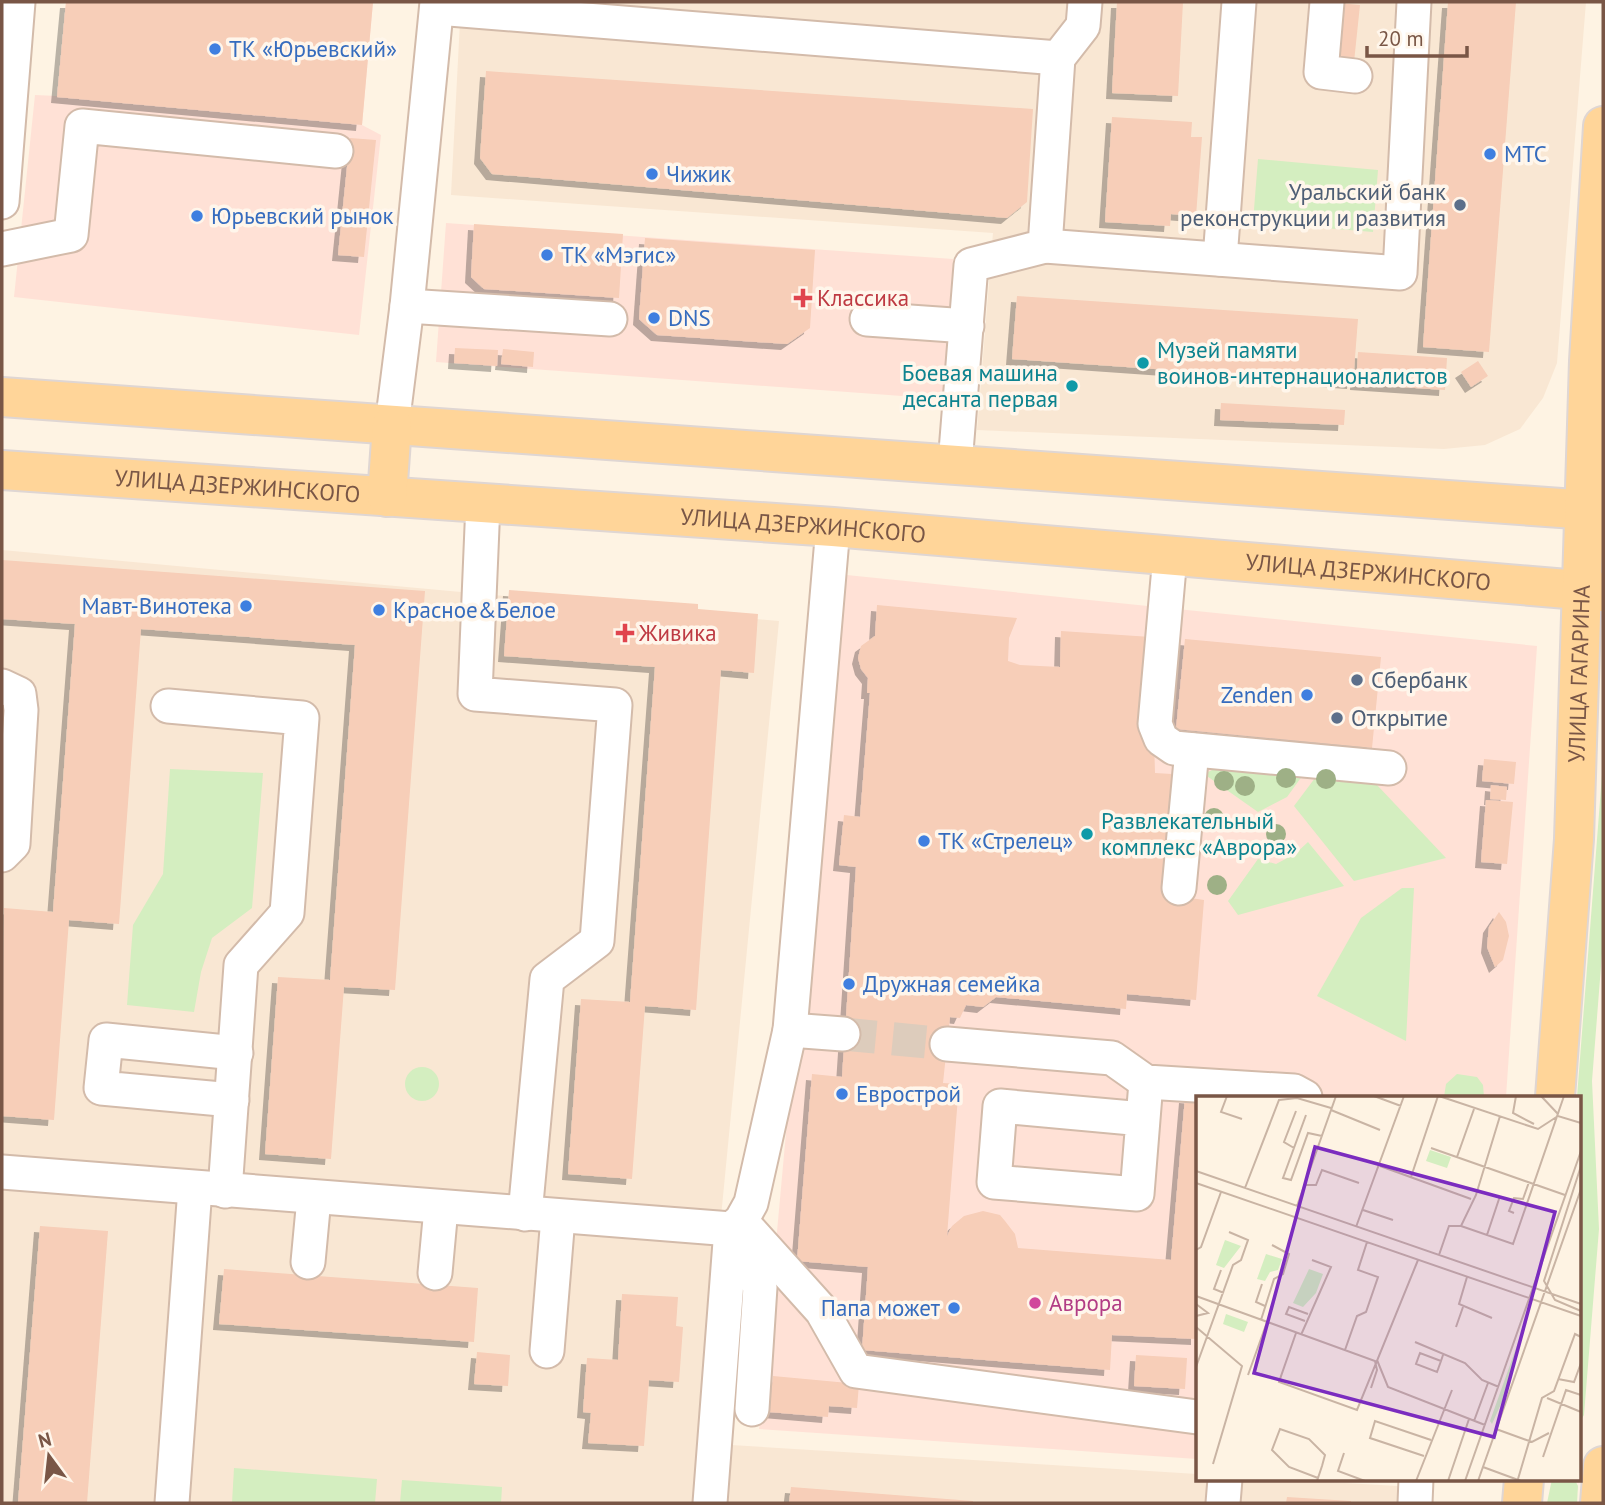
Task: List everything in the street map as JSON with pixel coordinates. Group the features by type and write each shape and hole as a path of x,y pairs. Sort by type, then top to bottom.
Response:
{"main road":[{"name":"УЛИЦА ГАГАРИНА","path":"1555,1096 1593,591 1595,510 1589,361 1603,126"},
{"path":"2,397 1595,510"},
{"path":"387,497 392,425"},
{"name":"УЛИЦА ДЗЕРЖИНСКОГО","path":"2,470 833,527 1593,591"},
{"path":"1580,1451 1603,1453"},
{"path":"1600,1503 1603,1466"},
{"path":"1522,1503 1524,1480"}],"street":[{"path":"2,202 18,2"},
{"path":"1045,246 1058,58 1083,26 1085,2"},
{"path":"1220,258 1240,2"},
{"path":"1327,2 1321,72 1355,76"},
{"path":"955,464 971,265 1045,246 1400,273 1414,2"},
{"path":"392,425 407,306 437,5 651,14 1058,58"},
{"path":"2,249 71,235 82,126 336,151"},
{"path":"407,306 610,319"},
{"path":"867,319 967,326"},
{"path":"483,503 475,694 615,705 597,941 547,979 525,1214"},
{"path":"710,1503 736,1225 751,1203 790,1030 833,527"},
{"path":"1170,556 1155,724 1161,739 1174,748 1389,768"},
{"path":"2,686 19,694 21,710 13,844 2,855"},
{"path":"168,706 302,718 287,913 241,965 232,1100 210,1190 172,1503"},
{"path":"1180,888 1192,750"},
{"path":"790,1030 843,1034"},
{"path":"232,1100 101,1088 106,1040 236,1053"},
{"path":"947,1044 1112,1058 1146,1082 1294,1091 1303,1096"},
{"path":"1143,1119 1000,1106 994,1182 1136,1194 1143,1119 1146,1082"},
{"path":"2,1172 558,1217 736,1225 822,1311 856,1371 1196,1417"},
{"path":"308,1262 314,1198"},
{"path":"435,1273 441,1208"},
{"path":"547,1351 558,1217"},
{"path":"736,1225 760,1287 752,1409"},
{"path":"1223,1503 1225,1480"},
{"path":"1415,1503 1416,1480"}],"shaded area":[{"name":"Юрьевский рынок","path":"66,2 373,2 362,125 381,135 359,335 14,297 35,95 57,96"},
{"path":"461,2 1586,2 1557,363 1543,398 1520,429 1485,445 1444,449 977,430 993,233 451,195"},
{"path":"446,223 953,259 943,399 436,362"},
{"path":"2,550 779,621 699,1443 1196,1474 1196,1480 1291,1480 1398,1486 1397,1503 2,1503"},
{"path":"837,574 1537,646 1506,1096 1196,1096 1196,1459 759,1429"}],"green space":[{"path":"1258,159 1378,170 1373,232 1253,222"},
{"path":"1603,762 1603,941 1592,1081 1599,1229 1584,1415 1580,1421 1580,1096 1577,1096"},
{"path":"1224,764 1308,768 1287,797 1258,812 1204,774"},
{"path":"170,769 263,773 252,908 212,938 201,972 194,1012 127,1005 133,925 163,874"},
{"path":"1321,770 1360,773 1377,785 1446,858 1354,881 1294,806"},
{"path":"1308,842 1344,886 1238,915 1228,901 1258,859 1276,864 1295,854"},
{"path":"1402,888 1414,888 1406,1041 1317,996 1361,918"},
{"path":"422,1067 434,1072 439,1084 434,1096 422,1101 410,1096 405,1084 410,1072"},
{"path":"1457,1074 1477,1077 1483,1085 1484,1096 1444,1096 1446,1084"},
{"path":"234,1468 377,1479 375,1503 232,1503"},
{"path":"402,1480 502,1487 501,1503 400,1503"},
{"path":"1552,1480 1575,1480 1578,1486 1577,1503 1547,1503"}],"building":[{"name":"ТК «Юрьевский»","path":"66,2 373,2 362,125 57,97"},
{"path":"1117,2 1183,2 1178,96 1112,93"},
{"path":"1448,2 1516,2 1489,352 1423,347"},
{"path":"1339,3 1360,5 1354,62 1333,60"},
{"path":"486,71 1033,109 1027,202 1007,218 492,174 480,158"},
{"path":"1112,117 1192,122 1191,137 1202,137 1196,216 1171,214 1170,226 1105,222"},
{"path":"350,138 376,140 364,257 338,255"},
{"name":"ТК «Мэгис»","path":"474,224 623,234 619,298 484,289 471,277"},
{"path":"645,238 815,250 810,328 787,344 657,335 639,319"},
{"path":"1017,296 1358,319 1353,383 1012,359"},
{"path":"455,348 498,350 497,366 454,363"},
{"path":"503,349 534,352 533,367 501,364"},
{"path":"1358,352 1447,358 1445,390 1356,384"},
{"path":"1478,361 1488,376 1471,387 1461,372"},
{"path":"1221,403 1345,410 1344,425 1220,420"},
{"path":"2,560 425,591 395,990 344,987 331,1159 265,1154 278,977 330,980 355,645 141,629 119,924 69,920 54,1120 2,1116 4,908 53,912 75,624 2,619"},
{"path":"509,590 698,604 698,609 758,614 754,673 721,670 696,1010 645,1006 632,1179 568,1174 581,999 630,1002 655,667 504,656"},
{"path":"877,605 1017,618 1009,638 1008,661 1020,665 1060,667 1061,631 1151,637 1155,773 1172,774 1163,894 1204,900 1196,1000 1127,994 1126,1009 996,997 983,1007 966,1005 960,1018 950,1017 943,1083 959,1084 947,1236 952,1226 964,1216 983,1211 1000,1215 1015,1234 1018,1248 1171,1260 1185,1097 1196,1098 1196,1339 1112,1335 1110,1370 862,1350 868,1267 797,1261 812,1074 842,1077 856,867 839,865 844,815 860,817 870,693 867,693 868,678 861,669 858,658 861,646 875,636"},
{"path":"1185,639 1381,657 1372,748 1176,729"},
{"path":"1484,759 1516,762 1514,784 1482,781"},
{"path":"1491,785 1507,787 1506,800 1490,799"},
{"path":"1486,800 1513,802 1507,864 1481,862"},
{"path":"1499,912 1506,922 1509,936 1503,960 1495,967 1487,947 1489,927"},
{"path":"40,1226 108,1231 87,1503 18,1503"},
{"path":"224,1269 478,1288 474,1342 219,1324"},
{"path":"622,1294 678,1297 676,1326 683,1327 679,1382 649,1380 644,1446 588,1443 591,1413 583,1412 587,1358 618,1360"},
{"path":"477,1352 510,1355 508,1386 474,1384"},
{"path":"1136,1355 1187,1358 1185,1389 1134,1386"},
{"path":"773,1376 859,1384 857,1408 829,1406 828,1417 769,1412"},
{"path":"791,1487 973,1501 973,1503 789,1503"},
{"path":"1287,1497 1351,1501 1351,1503 1286,1503"}],"tunnel":[{"path":"843,1034 947,1044"}],"place":[{"name":"ТК «Юрьевский»","path":"215,49"},
{"name":"МТС","path":"1490,154"},
{"name":"Чижик","path":"652,174"},
{"name":"Уральский банк реконструкции и развития","path":"1460,205"},
{"name":"Юрьевский рынок","path":"197,216"},
{"name":"ТК «Мэгис»","path":"547,255"},
{"name":"Классика","path":"803,298"},
{"name":"DNS","path":"654,318"},
{"name":"Музей памяти воинов-интернационалистов","path":"1143,363"},
{"name":"Боевая машина десанта первая","path":"1072,386"},
{"name":"Мавт-Винотека","path":"246,606"},
{"name":"Красное&Белое","path":"379,610"},
{"name":"Живика","path":"625,633"},
{"name":"Сбербанк","path":"1357,680"},
{"name":"Zenden","path":"1307,695"},
{"name":"Открытие","path":"1337,718"},
{"name":"Развлекательный комплекс «Аврора»","path":"1087,834"},
{"name":"ТК «Стрелец»","path":"924,841"},
{"name":"Дружная семейка","path":"849,984"},
{"name":"Еврострой","path":"842,1094"},
{"name":"Аврора","path":"1035,1303"},
{"name":"Папа может","path":"954,1308"}]}
